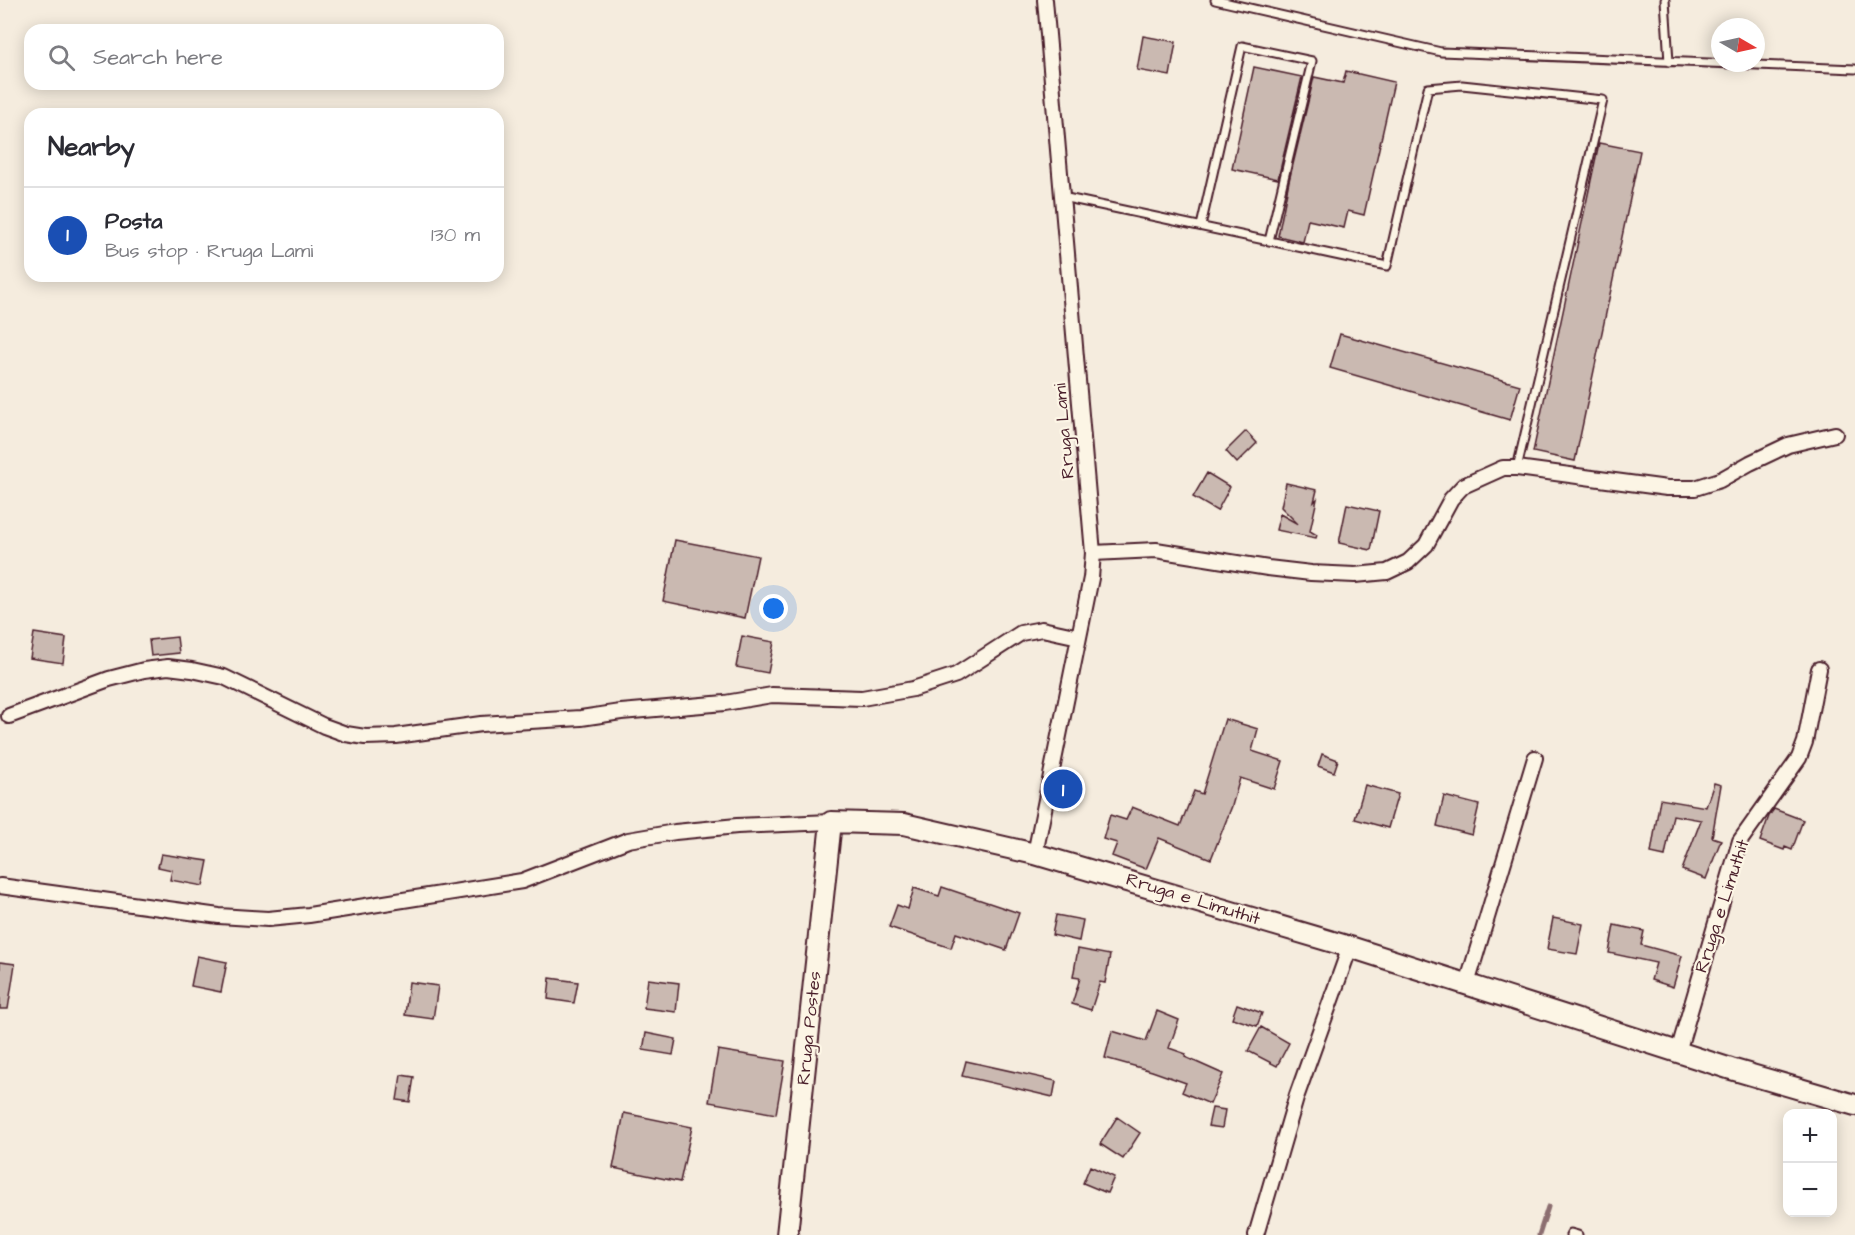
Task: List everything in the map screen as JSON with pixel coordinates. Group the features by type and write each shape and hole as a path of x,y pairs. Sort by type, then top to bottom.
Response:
{"street":[{"name":"Rruga Lami","path":"1035,854 1091,578 1093,553 1045,0"},
{"path":"1093,553 1156,550 1311,573 1355,575 1387,572 1408,562 1426,545 1451,499 1463,486 1503,468 1667,488 1695,488 1720,480 1788,445 1834,434"},
{"path":"9,716 109,680 144,670 168,667 224,677 345,734 365,737 396,736 481,724 581,718 621,712 725,703 772,695 862,698 914,689 956,675 1021,633 1042,629 1079,637"},
{"name":"Rruga e Limuthit","path":"1678,1052 1740,841 1799,758 1805,742 1819,669"},
{"path":"1467,984 1534,758"},
{"path":"0,886 219,916 268,919 309,915 522,881 628,840 675,832 737,826 831,822"},
{"name":"Rruga e Limuthit","path":"831,822 904,824 1035,854 1350,947 1678,1052 1855,1105"},
{"name":"Rruga Postes","path":"787,1235 831,822"},
{"path":"1256,1235 1298,1095 1350,947"}],"lane":[{"path":"1215,0 1441,52 1855,69"},
{"path":"1665,0 1669,62"},
{"path":"1201,226 1242,46 1312,61 1269,241"},
{"path":"1062,197 1387,266 1428,88 1462,86 1603,100 1517,468"},
{"path":"1570,1235 1571,1233 1578,1235"}],"building":[{"path":"1143,36 1176,42 1170,76 1137,70"},
{"path":"1254,67 1302,77 1278,179 1232,169"},
{"path":"1346,71 1394,82 1364,215 1348,211 1344,228 1308,220 1303,242 1278,236 1314,77 1343,83"},
{"path":"1599,143 1640,151 1575,461 1533,452"},
{"path":"1340,334 1520,385 1510,420 1330,368"},
{"path":"1246,431 1257,443 1237,463 1226,451"},
{"path":"1207,473 1230,487 1217,511 1193,497"},
{"path":"1286,483 1317,490 1310,531 1317,535 1316,538 1276,530 1280,514 1298,524 1281,507"},
{"path":"1347,504 1379,511 1371,550 1339,543"},
{"path":"675,540 758,556 745,618 663,601"},
{"path":"34,633 66,638 63,663 30,658"},
{"path":"742,636 774,642 768,673 736,667"},
{"path":"177,637 179,653 151,656 149,640"},
{"path":"1225,719 1258,729 1252,751 1283,761 1274,789 1240,778 1232,806 1211,859 1159,838 1146,869 1112,856 1117,843 1103,839 1110,815 1126,820 1132,807 1180,826 1194,791 1202,794"},
{"path":"1322,754 1338,760 1334,772 1318,766"},
{"path":"1714,783 1721,785 1712,837 1721,840 1706,879 1682,870 1701,820 1673,815 1665,856 1651,853 1660,799 1706,807"},
{"path":"1365,785 1398,794 1388,828 1355,819"},
{"path":"1444,796 1479,805 1472,835 1437,826"},
{"path":"1774,809 1803,820 1792,850 1785,847 1784,850 1760,841"},
{"path":"161,854 208,861 203,886 170,880 172,870 158,867"},
{"path":"942,887 1019,913 1006,950 956,933 951,948 889,927 897,905 908,909 914,888 939,896"},
{"path":"1056,915 1083,920 1079,941 1052,935"},
{"path":"1553,918 1583,924 1577,954 1547,949"},
{"path":"1614,925 1644,931 1641,945 1682,956 1673,987 1651,980 1656,963 1609,953"},
{"path":"1078,949 1110,955 1105,983 1100,982 1091,1010 1072,1004 1080,978 1073,977"},
{"path":"197,956 227,962 221,992 191,986"},
{"path":"0,962 15,964 8,1009 0,1009"},
{"path":"550,978 578,982 574,1003 548,999"},
{"path":"648,979 679,983 676,1012 644,1008"},
{"path":"409,982 438,986 433,1019 405,1015"},
{"path":"1237,1004 1262,1013 1257,1026 1232,1018"},
{"path":"1157,1011 1179,1020 1169,1048 1186,1054 1185,1057 1223,1074 1210,1104 1182,1092 1186,1083 1105,1058 1112,1031 1146,1041"},
{"path":"1261,1027 1289,1043 1277,1066 1248,1051"},
{"path":"646,1033 676,1039 673,1055 643,1050"},
{"path":"718,1050 785,1061 776,1114 709,1102"},
{"path":"966,1061 1056,1081 1053,1097 962,1076"},
{"path":"401,1075 414,1077 410,1102 397,1100"},
{"path":"1212,1108 1225,1110 1222,1128 1208,1126"},
{"path":"624,1113 692,1127 680,1182 613,1168"},
{"path":"1117,1117 1140,1133 1123,1159 1100,1144"},
{"path":"1090,1166 1114,1177 1107,1193 1083,1183"}],"waterway":[{"path":"1539,1235 1548,1207"}],"place":[{"name":"Posta","path":"1063,789"}]}
